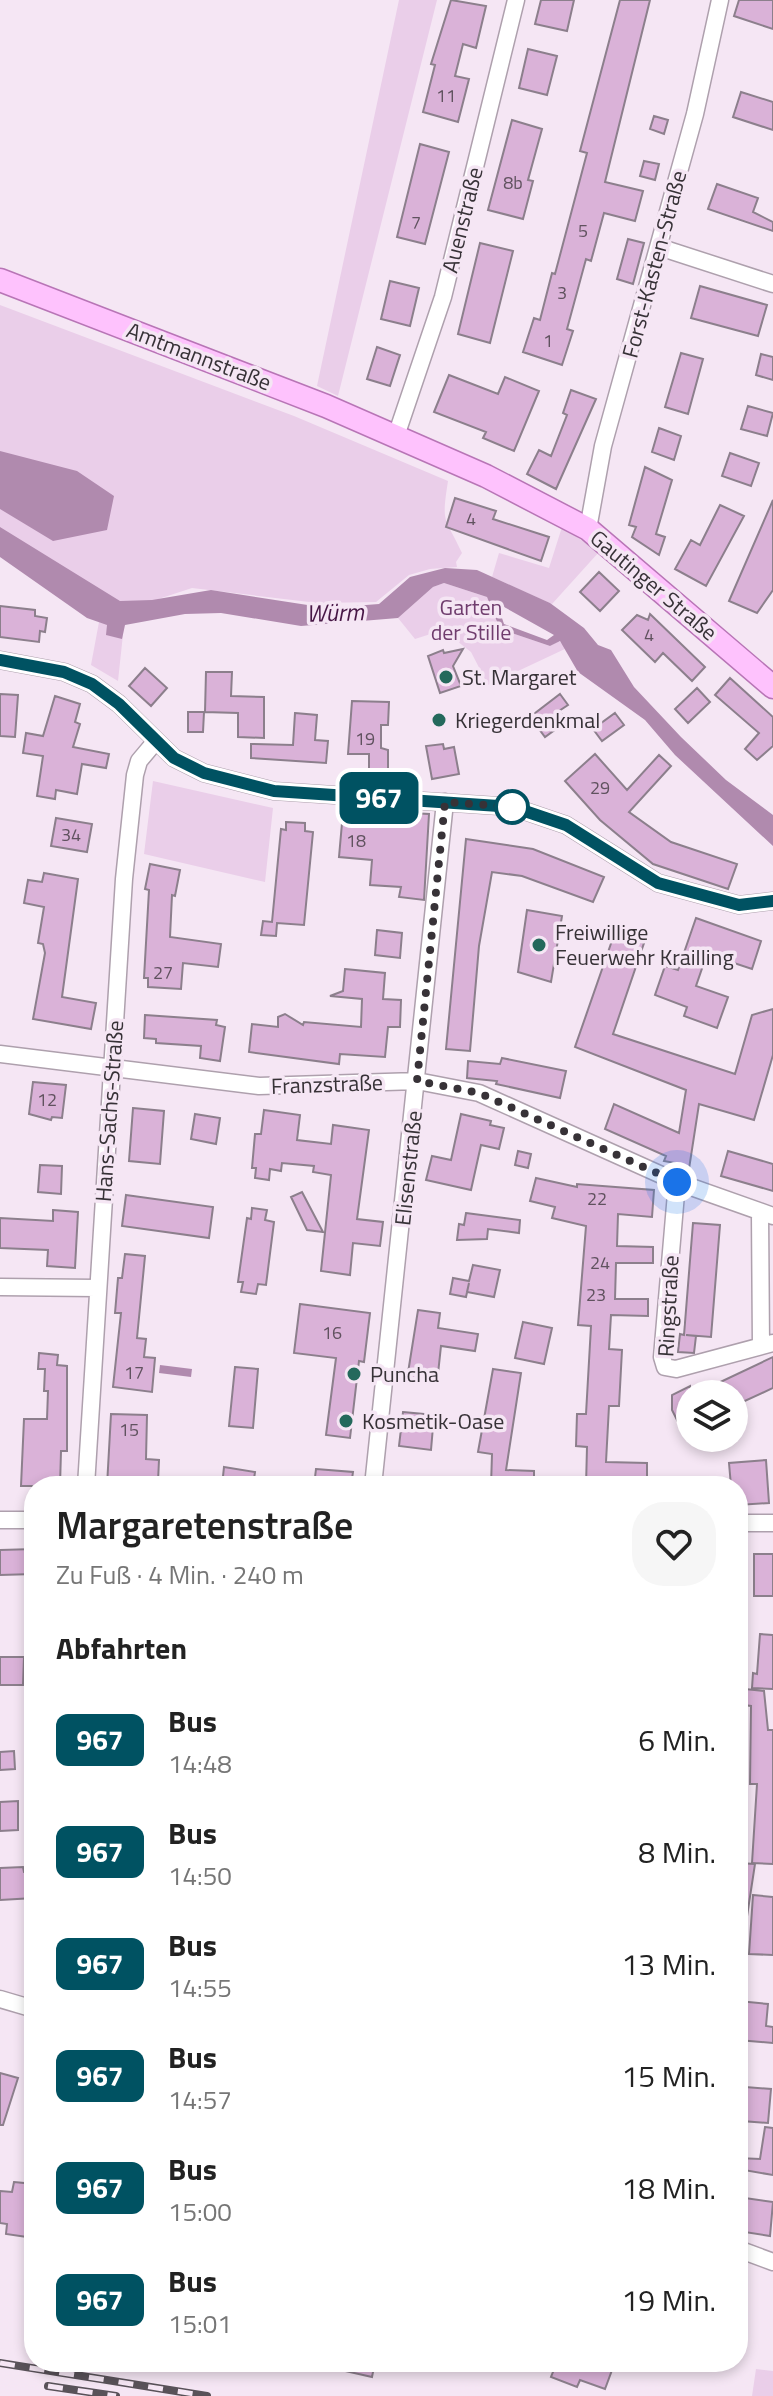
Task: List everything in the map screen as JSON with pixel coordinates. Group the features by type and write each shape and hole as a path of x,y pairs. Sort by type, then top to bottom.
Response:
{"main road":[{"name":"Amtmannstraße","path":"0,280 230,367 396,436"},
{"name":"Gautinger Straße","path":"396,436 486,476 588,529 773,687"}],"street":[{"name":"Auenstraße","path":"396,436 443,297 516,0"},
{"name":"Forst-Kasten-Straße","path":"588,529 603,446 695,114 720,0"},
{"path":"659,247 773,284"},
{"path":"0,660 64,672 92,684 119,704 174,758 204,773 274,791 513,807 566,825 658,883 739,905 773,901"},
{"name":"Hans-Sachs-Straße","path":"87,1476 96,1288 135,775 139,761 155,742"},
{"name":"Elisenstraße","path":"374,1476 445,802"},
{"name":"Franzstraße","path":"0,1054 259,1086 417,1081 479,1093 677,1182 766,1214"},
{"name":"Ringstraße","path":"677,1182 662,1357 665,1367 676,1369 767,1345"},
{"path":"766,1214 767,1345"},
{"path":"0,1287 96,1288"},
{"path":"0,1520 24,1520"},
{"path":"748,1523 773,1523"},
{"path":"0,1999 24,2006"},
{"path":"748,2253 773,2262"}],"green space":[{"path":"399,0 437,0 338,396 317,386"},
{"path":"0,305 294,416 448,481 445,514 462,553 456,562 457,567 430,569 409,575 376,602 318,603 192,588 131,608 0,542"},
{"path":"562,527 599,552 552,604 492,577 499,553 549,568"},
{"name":"Garten der Stille","path":"444,583 487,597 500,629 550,646 559,641 567,648 488,685 471,652 443,630 415,639 398,618 433,587"},
{"path":"99,622 124,625 118,681 91,665"},
{"path":"153,781 273,808 265,882 144,854"},
{"path":"756,2369 773,2371 773,2396 752,2396"}],"water":[{"path":"0,451 77,471 114,496 107,530 53,541 0,509"},
{"name":"Würm","path":"0,527 120,601 152,600 211,590 327,608 379,604 410,577 445,568 477,570 550,603 584,628 598,645 611,650 634,687 681,737 726,780 773,815 773,846 675,755 645,720 578,672 560,641 550,646 500,629 487,597 444,583 433,587 398,618 301,626 221,613 185,614 125,625 122,639 106,635 107,625 87,618 0,557","holes":["497,603 554,635 547,640 504,624"]},
{"path":"160,1365 192,1369 191,1377 159,1373"}],"building":[{"path":"451,0 486,6 476,48 463,44 455,76 469,79 458,122 423,112 435,65 431,64"},
{"path":"541,0 574,0 567,31 535,24"},
{"path":"620,0 650,0 605,182 643,191 635,221 604,213 591,261 586,259 567,329 573,331 562,365 523,352 534,318 540,320 552,273 555,274 587,153 580,151"},
{"path":"739,0 773,0 773,29 734,16"},
{"path":"528,49 557,56 547,95 519,88"},
{"path":"741,92 773,102 773,130 733,117"},
{"path":"654,116 668,120 664,134 650,129"},
{"path":"512,120 542,129 528,180 533,181 523,219 488,210"},
{"path":"420,144 449,152 425,244 397,237"},
{"path":"644,161 659,164 655,180 640,176"},
{"path":"717,184 758,198 753,212 773,222 773,231 708,209"},
{"path":"628,239 644,243 633,284 617,279"},
{"path":"480,243 513,251 490,343 458,334"},
{"path":"390,281 419,288 410,326 381,319"},
{"path":"700,286 767,305 758,336 691,318"},
{"path":"377,347 400,355 390,386 367,379"},
{"path":"681,353 703,359 688,414 665,407"},
{"path":"761,354 773,357 773,380 756,375"},
{"path":"449,375 498,394 505,377 539,391 514,451 483,438 486,432 434,412"},
{"path":"571,390 596,399 556,489 527,474 539,450 551,456 567,415 563,413"},
{"path":"748,406 773,413 767,436 741,429"},
{"path":"659,428 681,436 674,460 652,452"},
{"path":"730,453 759,463 751,486 722,476"},
{"path":"645,467 672,480 656,534 665,537 659,555 632,537 636,527 629,525"},
{"path":"455,498 496,511 493,519 549,537 541,561 446,527"},
{"path":"773,500 773,590 757,613 729,601"},
{"path":"720,505 744,516 706,586 675,569 691,540 700,545"},
{"path":"599,572 619,591 600,611 580,592"},
{"path":"0,606 35,610 35,616 47,618 45,632 40,631 39,642 0,637"},
{"path":"650,614 705,667 692,681 663,653 655,662 622,630 637,615 648,620"},
{"name":"St. Margaret","path":"463,649 453,666 461,686 440,693 428,656 443,650 444,653"},
{"path":"145,668 167,688 151,706 129,686"},
{"path":"206,672 232,672 231,696 264,697 264,738 238,737 238,713 205,712"},
{"path":"730,678 773,717 773,746 757,760 745,749 759,733 715,695"},
{"path":"697,688 710,702 688,723 675,709"},
{"path":"0,694 18,695 15,737 0,736"},
{"path":"560,694 568,705 559,711 567,721 545,737 530,717"},
{"path":"55,696 80,704 75,722 80,724 73,747 109,754 106,768 82,764 77,794 56,790 55,799 37,796 43,756 23,753 26,733 43,736"},
{"path":"352,701 389,702 388,725 381,725 381,748 388,750 388,770 369,770 369,754 348,754"},
{"path":"188,712 204,712 203,732 188,732"},
{"path":"295,713 317,715 315,740 328,741 326,763 251,758 251,744 293,745"},
{"path":"615,713 624,725 602,741 593,729"},
{"path":"443,744 444,749 454,747 459,774 432,779 426,746"},
{"path":"595,754 627,790 659,755 671,766 629,812 671,842 737,864 728,889 653,864 600,820 565,781"},
{"path":"391,812 429,814 424,900 399,897 401,887 370,885 372,860 339,857 342,823 390,827"},
{"path":"56,818 92,824 87,852 51,846"},
{"path":"286,822 305,823 305,831 313,832 304,925 277,923 276,936 261,935 263,921 272,922 281,829 286,830"},
{"path":"466,839 533,849 604,877 593,902 522,876 492,872 479,946 470,1051 446,1049"},
{"path":"150,864 180,870 175,896 172,895 170,937 221,944 218,967 183,963 181,989 148,987 148,978 144,978 149,890 145,889"},
{"path":"44,873 78,879 62,997 96,1003 91,1029 33,1019 45,953 43,944 38,943 44,907 24,903 28,880 42,882"},
{"name":"Freiwillige Feuerwehr Krailling","path":"527,910 562,916 551,982 518,972"},
{"path":"696,918 761,941 752,969 707,954 696,986 728,997 717,1028 684,1016 687,1007 655,995 665,966 678,970"},
{"path":"377,930 402,933 400,958 375,955"},
{"path":"615,932 644,943 613,1034 735,1074 752,1015 773,1009 773,1055 754,1120 699,1104 689,1169 674,1167 675,1163 664,1161 666,1156 605,1129 614,1104 679,1133 686,1090 575,1047"},
{"path":"345,969 385,973 383,999 401,1000 400,1027 388,1027 385,1057 340,1054 339,1064 249,1052 252,1024 278,1027 278,1017 285,1014 303,1025 304,1022 361,1027 362,999 330,996 343,991"},
{"path":"145,1015 217,1020 216,1025 225,1027 220,1061 200,1058 201,1046 156,1043 156,1039 144,1038"},
{"path":"502,1058 566,1071 560,1098 496,1084 497,1081 467,1078 468,1061 500,1064"},
{"path":"33,1082 66,1085 62,1118 52,1117 51,1120 29,1114"},
{"path":"133,1108 164,1111 160,1164 129,1161"},
{"path":"264,1110 300,1115 297,1140 331,1144 333,1125 369,1130 357,1219 383,1222 380,1246 353,1243 350,1275 321,1271 331,1175 313,1172 314,1166 282,1163 281,1171 270,1169 269,1180 255,1178 256,1168 252,1168 255,1134 261,1134"},
{"path":"195,1114 220,1118 216,1144 191,1139"},
{"path":"461,1114 491,1121 490,1125 504,1128 499,1149 481,1145 471,1190 426,1180 432,1156 451,1160"},
{"path":"518,1151 531,1154 528,1168 515,1165"},
{"path":"728,1151 773,1164 773,1191 721,1176"},
{"path":"40,1165 62,1166 61,1194 38,1192"},
{"path":"536,1178 577,1187 577,1184 654,1190 652,1217 618,1214 617,1246 653,1247 653,1263 616,1263 615,1299 648,1299 648,1316 611,1315 609,1349 622,1350 619,1406 609,1406 606,1462 647,1463 647,1476 586,1476 587,1447 576,1446 577,1414 586,1414 591,1326 578,1325 586,1226 552,1218 555,1207 530,1201"},
{"path":"302,1192 323,1232 307,1230 291,1197"},
{"path":"126,1195 213,1207 209,1238 122,1226"},
{"path":"252,1208 267,1210 265,1220 274,1222 266,1285 258,1284 256,1294 241,1292 243,1282 238,1282 247,1218 251,1219"},
{"path":"53,1210 78,1212 75,1268 47,1266 48,1250 0,1248 0,1218 53,1221"},
{"path":"466,1213 520,1220 519,1233 488,1229 487,1239 457,1240 459,1224 464,1225"},
{"path":"693,1223 720,1225 711,1337 686,1335 696,1336 694,1353 678,1352 680,1334 684,1335"},
{"path":"125,1254 145,1256 137,1338 146,1339 144,1357 155,1358 152,1392 113,1387 121,1313 115,1313 118,1278 122,1278"},
{"path":"473,1265 500,1270 494,1297 467,1292 466,1297 450,1294 453,1278 469,1281"},
{"path":"300,1304 370,1313 364,1362 359,1361 350,1438 326,1435 336,1358 294,1353"},
{"path":"418,1310 440,1313 438,1328 478,1334 475,1351 441,1346 437,1383 407,1379"},
{"path":"523,1322 552,1328 544,1364 515,1358"},
{"path":"39,1353 58,1355 57,1365 67,1366 67,1451 61,1451 60,1476 24,1476 24,1486 21,1486 24,1419 47,1419 45,1369 38,1369"},
{"path":"773,1357 773,1388 748,1400 748,1380 725,1380"},
{"path":"235,1367 258,1369 253,1428 229,1426"},
{"path":"493,1369 521,1373 506,1470 534,1471 534,1476 491,1476 492,1454 478,1452"},
{"path":"676,1393 676,1418 672,1410 672,1395"},
{"path":"403,1412 434,1415 431,1450 399,1446"},
{"path":"111,1414 147,1415 146,1459 159,1460 158,1476 108,1476"},
{"path":"766,1460 769,1503 748,1504 748,1476 730,1476 729,1463"},
{"path":"224,1467 255,1472 254,1476 223,1476"},
{"path":"316,1469 353,1472 352,1476 315,1476"},
{"path":"24,1549 24,1574 0,1575 0,1550"},
{"path":"754,1554 773,1554 773,1596 754,1596"},
{"path":"760,1634 773,1635 773,1689 752,1688 753,1673 757,1674"},
{"path":"0,1657 24,1657 23,1685 0,1685"},
{"path":"748,1689 764,1691 768,1730 773,1730 773,1864 752,1863 757,1784 750,1784 751,1706 748,1706"},
{"path":"14,1751 15,1769 0,1770 0,1752"},
{"path":"18,1801 18,1830 0,1831 0,1802"},
{"path":"748,1864 755,1864 748,1910"},
{"path":"23,1867 24,1899 0,1900 0,1868"},
{"path":"753,1895 773,1897 773,1955 749,1954"},
{"path":"748,2002 768,2004 766,2026 773,2027 773,2043 748,2041"},
{"path":"0,2073 18,2078 3,2125 0,2125"},
{"path":"748,2087 771,2089 768,2123 748,2121"},
{"path":"765,2127 773,2128 773,2175 748,2171 748,2158 760,2159"},
{"path":"14,2182 24,2183 24,2237 6,2234 7,2224 0,2223 0,2191 12,2192"},
{"path":"748,2198 773,2202 770,2236 748,2233"},
{"path":"350,2372 373,2372 372,2377"},
{"path":"553,2372 611,2372 605,2389 580,2380 577,2387 551,2377"}],"railway":[{"path":"0,2363 24,2367"},
{"path":"56,2372 207,2396"},
{"path":"48,2386 116,2396"}],"bus line":[{"name":"967","path":"0,660 64,672 92,684 119,704 174,758 204,773 274,791 513,807 566,825 598,842 658,883 739,905 773,901"}],"place":[{"name":"St. Margaret","path":"446,677"},
{"name":"Kriegerdenkmal","path":"439,720"},
{"name":"Freiwillige Feuerwehr Krailling","path":"539,945"},
{"name":"Puncha","path":"354,1374"},
{"name":"Kosmetik-Oase","path":"346,1421"}],"route":[{"path":"512,807 445,802 417,1081 479,1093 677,1182"}]}
